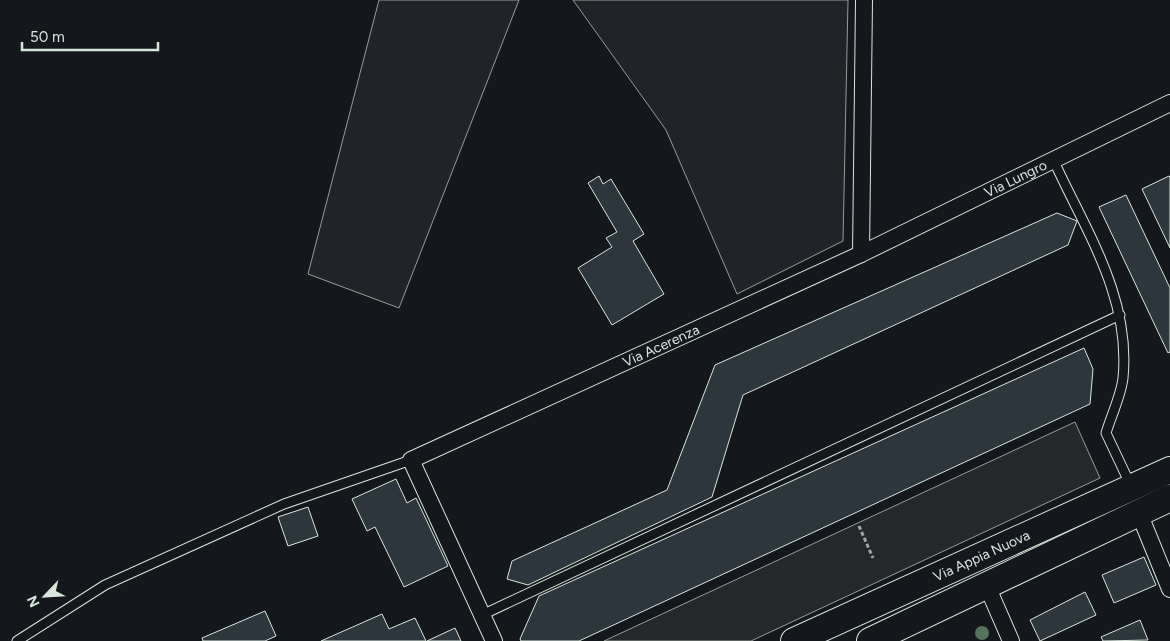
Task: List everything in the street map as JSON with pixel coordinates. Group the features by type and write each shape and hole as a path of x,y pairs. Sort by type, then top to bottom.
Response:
{"main road":[{"name":"Via Appia Nuova","path":"794,641 1170,470"},
{"name":"Via Appia Nuova","path":"870,641 1170,498"}],"street":[{"path":"861,254 864,0"},
{"name":"Via Lungro","path":"861,254 1054,159 1169,106"},
{"name":"Via Acerenza","path":"411,460 861,254"},
{"path":"411,460 494,641"},
{"path":"1139,513 1170,589"},
{"path":"987,586 1011,641"}],"lane":[{"path":"1054,159 1070,197 1092,235 1107,270 1120,315 1123,379 1106,432 1132,488"},
{"path":"482,615 1120,315"},
{"path":"17,641 106,585 284,504 411,460"}],"path":[{"path":"859,526 873,558"}],"shaded area":[{"path":"379,0 519,0 399,308 308,274"},
{"path":"573,0 848,0 843,241 737,294 666,130"},
{"path":"1075,422 1100,478 751,641 604,641"}],"building":[{"path":"599,176 603,184 611,179 644,234 633,241 664,294 612,325 578,268 612,247 606,238 617,232 588,183"},
{"path":"1170,177 1170,248 1142,189"},
{"path":"1126,195 1170,288 1170,352 1168,353 1099,207"},
{"path":"1057,213 1077,221 1068,245 743,395 712,497 528,585 507,579 512,561 667,490 715,365"},
{"path":"1084,348 1093,369 1090,404 579,641 521,641 520,639 539,596"},
{"path":"396,479 407,503 416,498 448,566 404,587 375,527 367,531 352,499"},
{"path":"308,507 318,536 288,546 278,517"},
{"path":"1144,557 1156,585 1114,603 1102,575"},
{"path":"1085,592 1096,615 1040,641 1030,620"},
{"path":"265,611 276,636 265,641 203,641 202,638"},
{"path":"382,614 389,629 415,618 426,641 321,641"},
{"path":"1140,620 1148,640 1103,641 1101,637"},
{"path":"455,628 461,641 427,641"}]}
